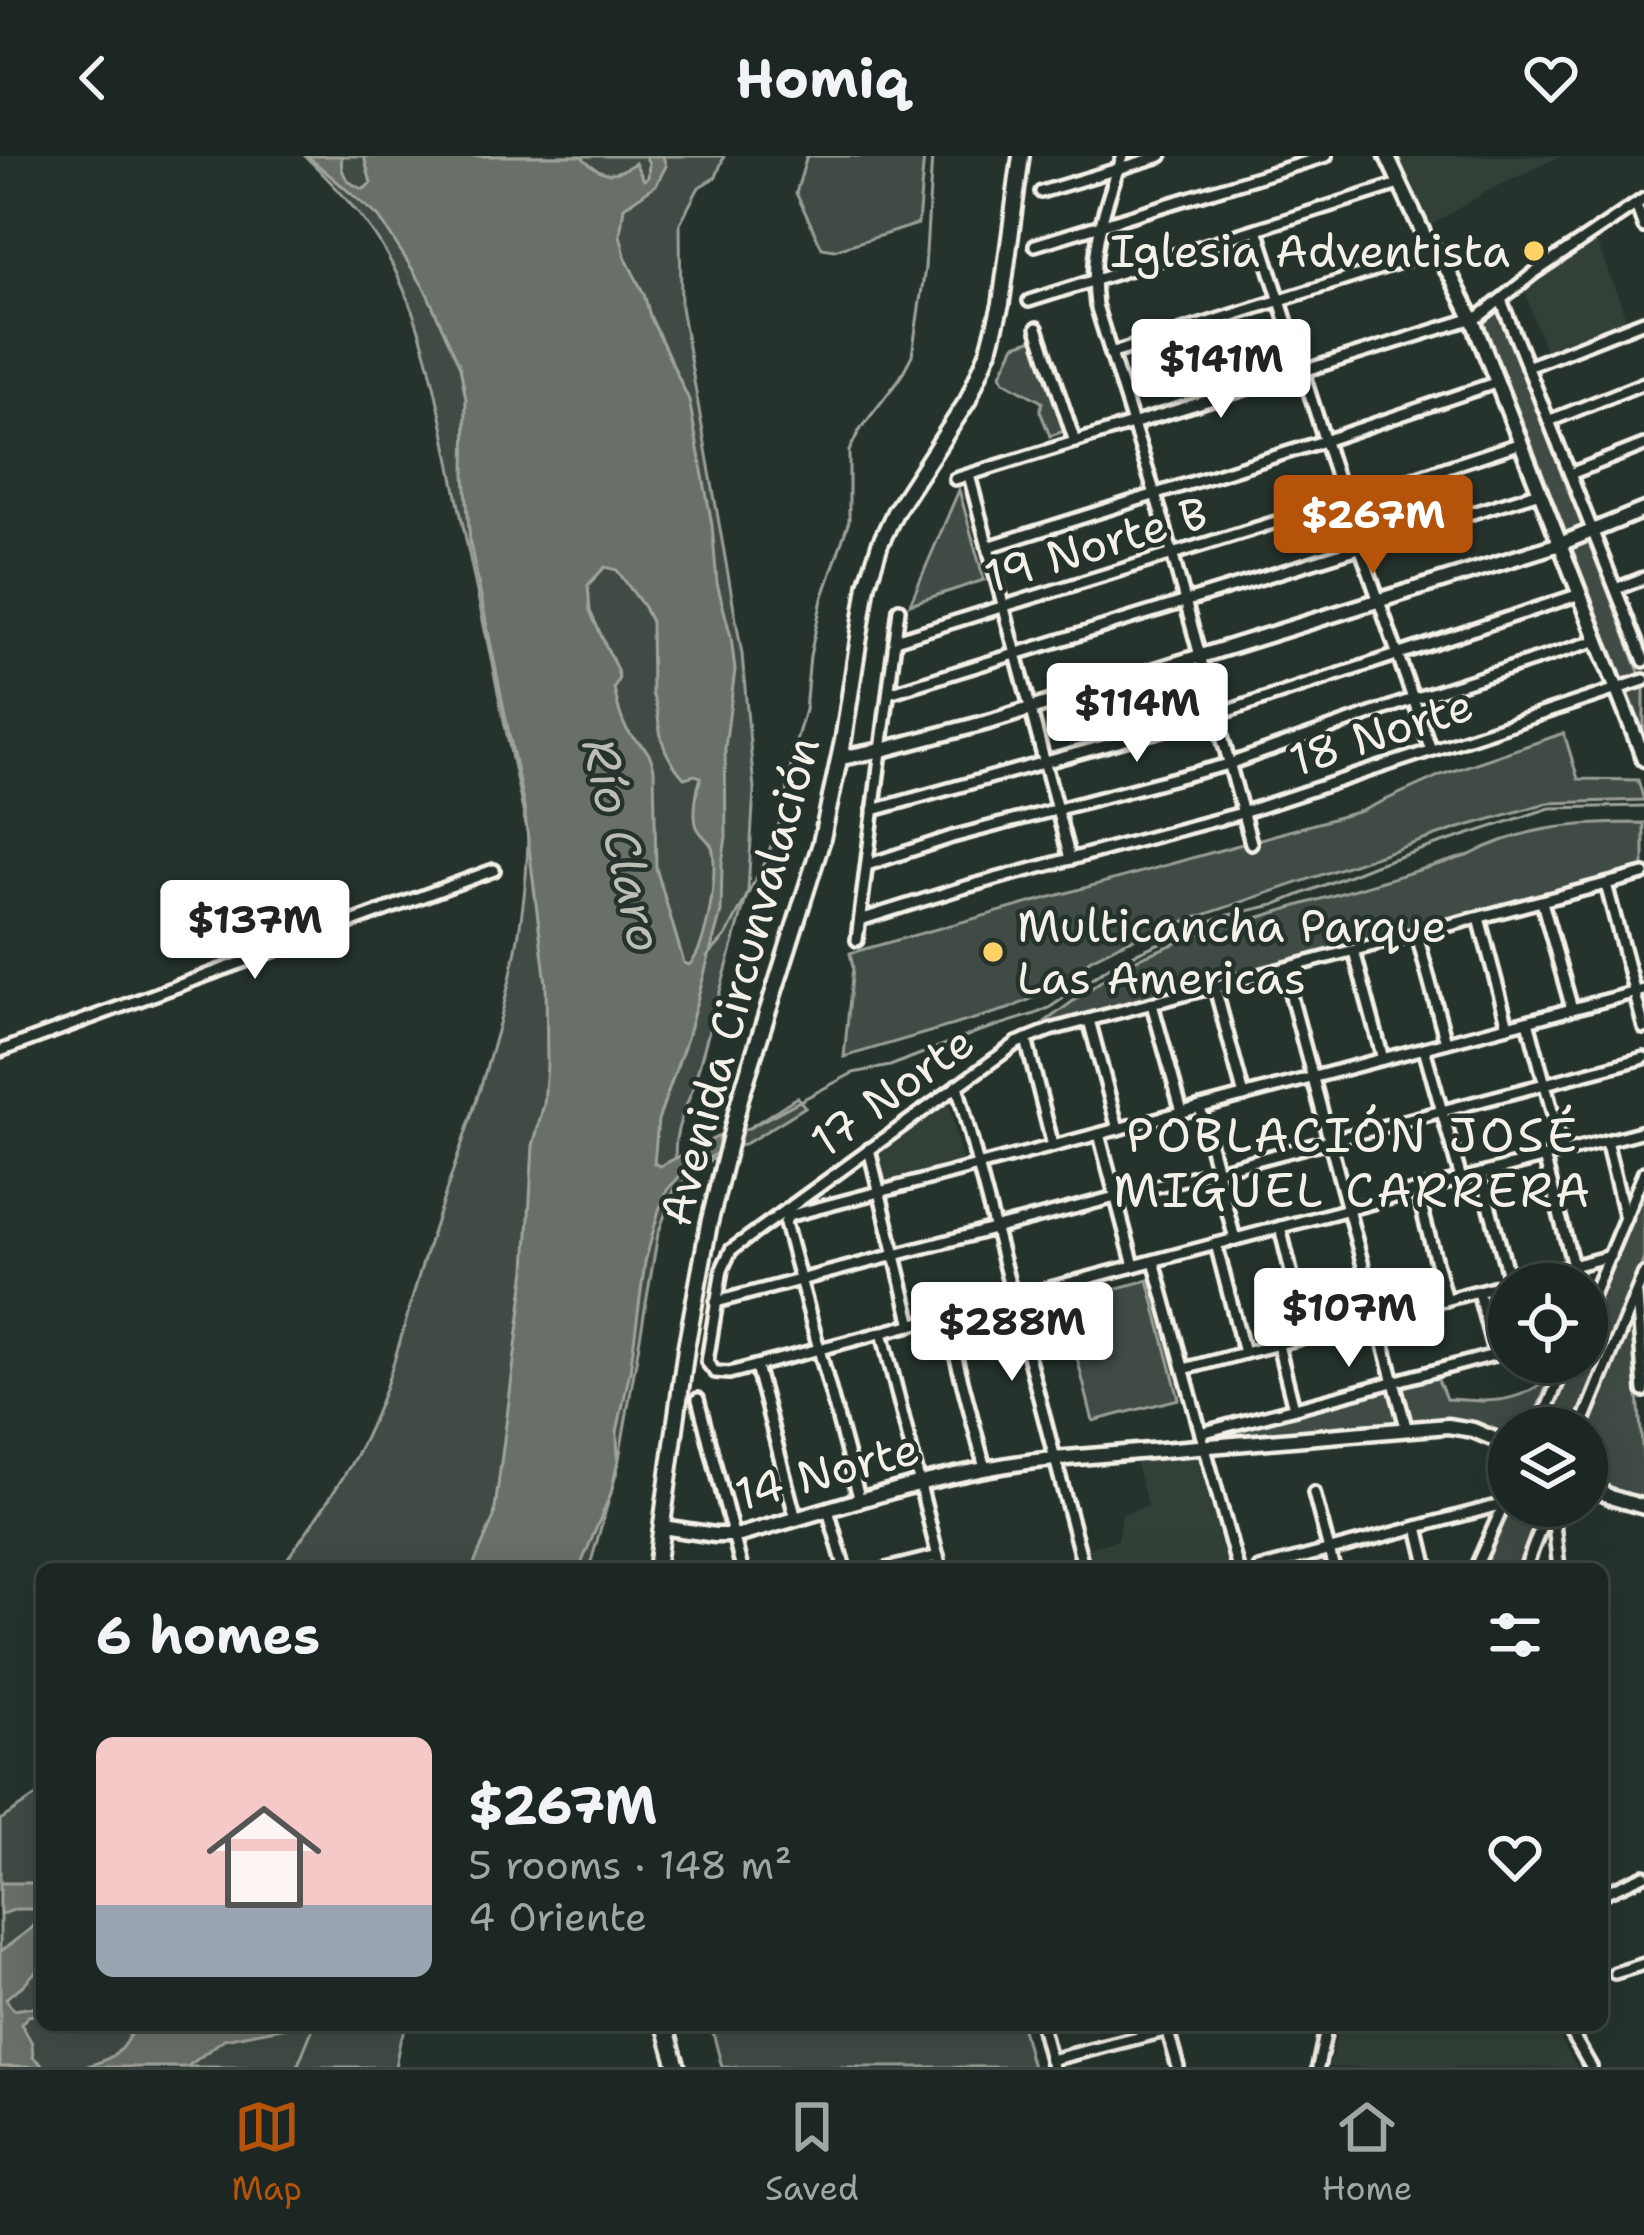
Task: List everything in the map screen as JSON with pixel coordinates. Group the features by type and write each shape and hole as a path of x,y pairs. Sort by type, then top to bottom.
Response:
{"main road":[{"name":"Avenida Circunvalación","path":"657,1563 689,1328 722,1169 807,892 839,758 863,599 874,558 901,501 968,400 994,337 1021,156"},
{"path":"667,2031 676,2067"}],"street":[{"path":"1123,156 1101,226 1096,304 1155,494 1251,844"},
{"path":"1041,191 1161,156"},
{"path":"1035,245 1326,156"},
{"path":"1387,156 1472,318 1644,759"},
{"path":"1029,301 1400,184"},
{"path":"956,479 1472,318 1640,202 1644,226"},
{"path":"1257,229 1344,501 1431,750"},
{"path":"1111,354 1435,251"},
{"path":"1501,299 1641,643 1644,661"},
{"path":"1527,367 1644,321"},
{"path":"1037,328 1075,442"},
{"path":"988,547 1498,382"},
{"path":"1549,421 1644,383"},
{"name":"19 Norte B","path":"895,640 1521,443"},
{"path":"1570,474 1644,445"},
{"path":"969,475 1070,859"},
{"path":"889,693 1540,492"},
{"path":"839,758 1030,709 1560,544 1644,510"},
{"path":"1616,589 1644,578"},
{"path":"874,810 1216,715 1580,594"},
{"path":"857,940 899,609"},
{"path":"867,865 952,837 1229,764 1598,640"},
{"name":"18 Norte","path":"860,920 1242,813 1644,680"},
{"path":"0,1052 494,870"},
{"name":"17 Norte","path":"756,1366 724,1374 712,1370 706,1358 724,1262 736,1245 1026,1039 1644,874"},
{"path":"1606,884 1639,991 1644,1028"},
{"path":"1543,902 1572,1009"},
{"path":"1479,918 1508,1026"},
{"path":"1417,934 1446,1042"},
{"path":"1354,951 1383,1059"},
{"path":"1284,970 1406,1427"},
{"path":"1215,988 1244,1096"},
{"path":"860,1501 786,1218 1639,991"},
{"path":"1152,1004 1182,1112"},
{"path":"1088,1020 1118,1129"},
{"path":"1528,1021 1563,1152"},
{"path":"1026,1039 1053,1146"},
{"path":"1424,1048 1461,1179"},
{"path":"716,1302 1644,1058"},
{"path":"957,1085 1082,1563"},
{"path":"1200,1107 1235,1239"},
{"path":"796,1519 756,1366 1644,1131"},
{"path":"1099,1134 1134,1266"},
{"path":"1606,1141 1625,1218"},
{"path":"869,1149 912,1324"},
{"path":"1544,1157 1572,1263"},
{"path":"1607,1263 1644,1172"},
{"path":"1480,1174 1504,1263"},
{"path":"1417,1191 1446,1300"},
{"path":"1280,1227 1307,1337"},
{"path":"1216,1244 1244,1353"},
{"path":"1586,1263 1610,1256"},
{"path":"1154,1261 1236,1563"},
{"path":"1589,1407 1644,1274"},
{"path":"1184,1370 1488,1289"},
{"path":"1478,1292 1488,1329"},
{"path":"1636,1292 1644,1391"},
{"path":"945,1316 986,1468"},
{"path":"882,1332 940,1563"},
{"path":"1278,1345 1294,1408"},
{"path":"1203,1439 1294,1408 1488,1357"},
{"path":"698,1399 741,1563"},
{"name":"14 Norte","path":"662,1527 734,1536 986,1468 1203,1439 1406,1427 1460,1427 1488,1437"},
{"path":"1314,1493 1332,1563"},
{"path":"1608,1496 1644,1508"},
{"path":"1282,1563 1488,1505"},
{"path":"828,1510 843,1563"},
{"path":"1418,1527 1427,1563"},
{"path":"1478,1563 1494,1527"},
{"path":"1527,1563 1542,1527"},
{"path":"1554,1527 1558,1563"},
{"path":"910,1563 938,1556"},
{"path":"1608,1891 1644,1875"},
{"path":"1615,1972 1644,1964"},
{"path":"1043,2031 1051,2063 1157,2031"},
{"path":"1168,2031 1178,2067"},
{"path":"1318,2067 1326,2031"},
{"path":"1570,2031 1591,2067"}],"shaded area":[{"path":"305,156 724,156 716,177 699,187 680,223 681,307 742,654 754,789 748,891 678,1132 676,1158 749,1128 797,1097 805,1107 703,1164 674,1190 658,1234 617,1471 591,1563 284,1563 347,1470 385,1389 504,1004 525,892 528,835 424,347 387,255 339,191"},
{"path":"807,156 924,156 918,224 834,250 822,248 796,193"},
{"path":"1396,156 1560,156 1430,226"},
{"path":"1596,240 1626,318 1545,350 1524,289"},
{"path":"1499,308 1644,685 1644,733 1482,318"},
{"path":"1040,337 1067,430 1050,436 1040,411 1042,402 1004,381 1001,374 1015,345"},
{"path":"959,490 984,580 910,604"},
{"path":"1192,668 1207,714 1170,724 1157,680"},
{"path":"1564,733 1578,779 1638,780 1644,800 1547,803 1456,829 1127,941 1091,959 1040,995 1008,1009 844,1057 853,967 850,953 1361,811 1441,775"},
{"path":"1644,823 1644,867 1056,1023 1046,1021 1124,964 1221,925 1470,855 1512,837 1577,825"},
{"path":"949,1103 963,1165 884,1185 878,1155"},
{"path":"1644,1183 1644,1258 1630,1296 1644,1469 1640,1500 1608,1488 1608,1407 1553,1407 1562,1383 1608,1383 1608,1271"},
{"path":"1148,1280 1179,1399 1093,1421 1063,1302"},
{"path":"1435,1372 1446,1399 1488,1401 1548,1383 1538,1407 1488,1407 1488,1437 1459,1424 1207,1443 1206,1434"},
{"path":"1197,1456 1226,1563 1092,1563 1088,1548 1118,1540 1122,1514 1148,1506 1135,1461"},
{"path":"1501,1527 1536,1527 1521,1563 1485,1563"},
{"path":"36,1796 36,2031 404,2031 395,2067 0,2067 0,1820"},
{"path":"713,2031 1023,2031 1032,2067 722,2067"},
{"path":"1338,2031 1556,2031 1577,2067 1329,2067"}],"water":[{"name":"Río Claro","path":"307,156 342,156 346,177 364,189 371,183 364,156 581,156 607,173 635,163 644,180 649,163 645,156 663,156 666,166 656,185 624,207 620,235 626,259 689,400 735,670 725,747 721,912 687,1038 658,1120 654,1163 660,1166 721,1135 717,1153 679,1177 659,1210 645,1262 611,1493 582,1563 475,1563 494,1517 526,1269 533,1146 544,1104 547,1065 546,983 524,807 470,543 466,399 460,367 425,289 379,217","holes":["605,567 617,570 651,622 652,694 664,748 684,778 701,777 695,819 714,858 706,927 689,965 684,963 656,868 652,760 622,719 614,688 617,670 590,611 588,585"]},
{"path":"0,1883 36,1883 36,1909 0,1915"},
{"path":"36,1920 36,1971 6,1999 13,2010 36,2007 36,2014 21,2024 32,2043 33,2057 44,2067 0,2067 0,1952"},
{"path":"132,2031 266,2031 224,2039 187,2067 85,2067 116,2054"}],"waterway":[{"path":"707,957 726,936 747,896 785,808 822,599 849,521 849,451 912,355 925,268 932,156"},
{"path":"737,1134 853,1073 890,1066 1049,1008 1116,962 1220,917 1274,905 1377,864 1550,808 1644,806"},
{"path":"297,2067 312,2031"}],"place":[{"name":"Iglesia Adventista","path":"1534,251"},
{"name":"Multicancha Parque Las Americas","path":"993,952"}],"district":[{"name":"POBLACIÓN JOSÉ MIGUEL CARRERA","path":"1353,1162"}]}
